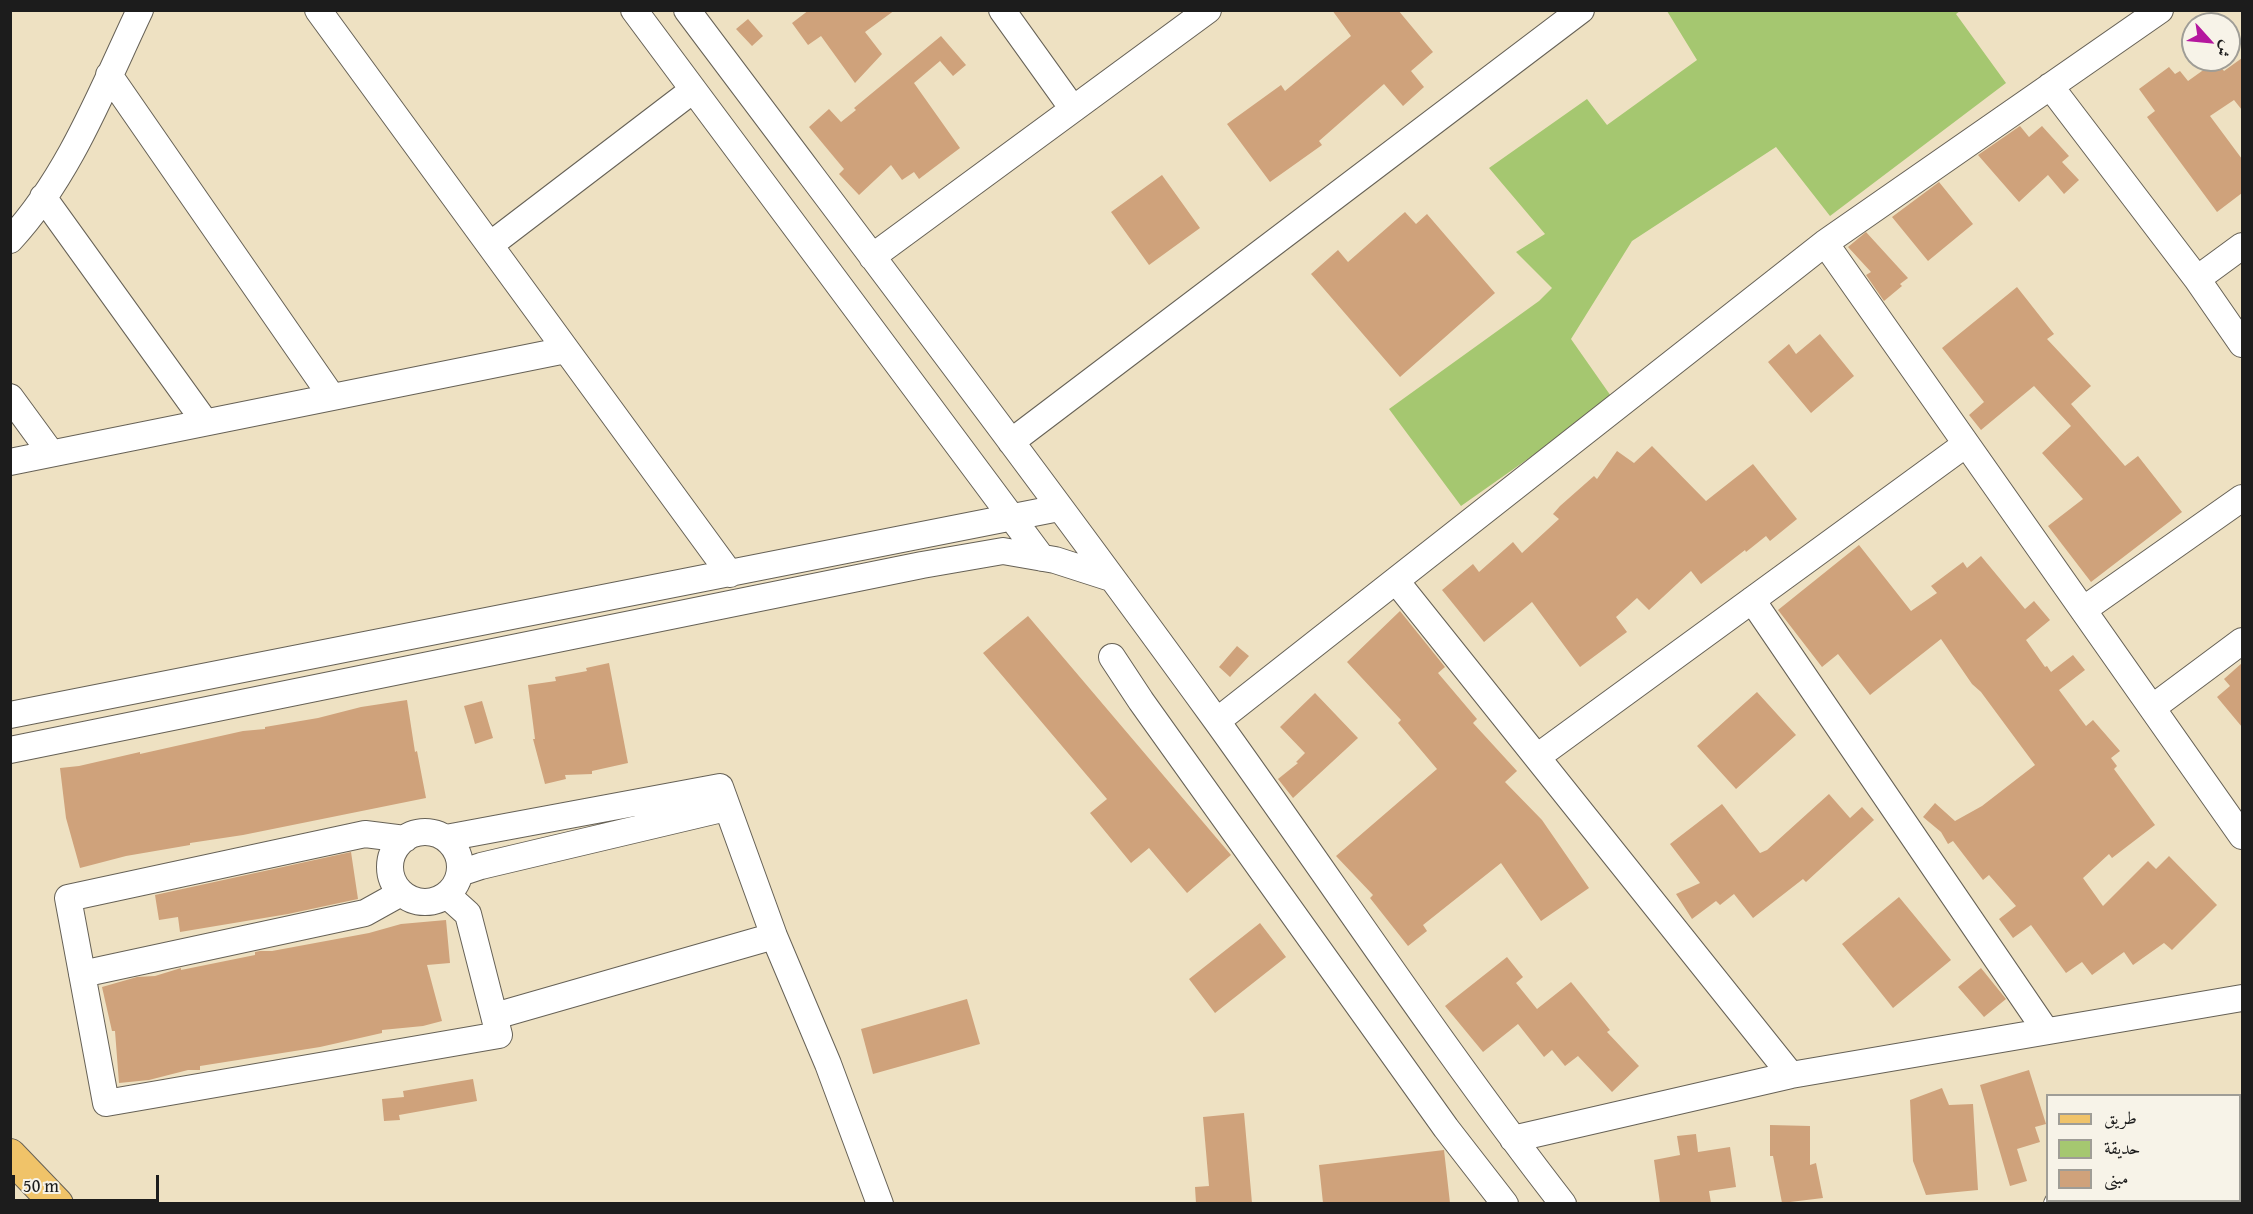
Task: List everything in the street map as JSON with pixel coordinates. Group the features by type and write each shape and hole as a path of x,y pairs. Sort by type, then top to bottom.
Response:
{"main road":[{"path":"10,1155 57,1203"}],"street":[{"path":"10,240 27,222 71,153 140,10"},
{"path":"318,10 730,574"},
{"path":"634,10 1042,558"},
{"path":"687,10 1111,578 1216,721 1513,1139 1563,1203"},
{"path":"1002,10 1074,109"},
{"path":"872,256 1208,10"},
{"path":"1011,442 1581,10"},
{"path":"1216,721 1825,243 2160,10"},
{"path":"109,75 332,397"},
{"path":"2050,86 2197,279 2242,344"},
{"path":"490,245 693,90"},
{"path":"43,197 205,422"},
{"path":"1825,243 2242,836"},
{"path":"2197,279 2242,246"},
{"path":"10,462 566,350"},
{"path":"10,397 51,453"},
{"path":"1537,758 1966,444"},
{"path":"2083,610 2242,498"},
{"path":"10,715 1059,508"},
{"path":"10,750 922,565 1003,551 1042,558 1111,578"},
{"path":"1396,580 1791,1075"},
{"path":"1752,600 2046,1031"},
{"path":"2152,708 2242,641"},
{"path":"1112,657 1446,1128 1505,1203"},
{"path":"446,838 723,797"},
{"path":"460,873 723,797"},
{"path":"723,797 774,936 828,1064 880,1203"},
{"path":"426,832 436,833 446,838 458,854 460,873 458,882 447,895 438,900 418,902 401,893 391,875 390,865 392,855 405,838 414,833 426,832"},
{"path":"405,838 365,834 68,898 106,1103 499,1035 468,914 447,895"},
{"path":"82,974 365,913 401,893"},
{"path":"495,1016 774,936"},
{"path":"1513,1139 1791,1075 2242,998"}],"green space":[{"path":"1667,11 1960,11 1956,14 2006,83 1830,216 1776,147 1632,241 1571,339 1613,399 1461,506 1389,409 1539,301 1552,288 1516,252 1545,234 1489,168 1587,99 1607,125 1697,60"}],"building":[{"path":"809,10 895,10 865,32 882,54 855,83 821,36 808,45 792,23"},
{"path":"1332,10 1398,10 1433,52 1411,71 1424,87 1403,106 1384,84 1319,141 1322,145 1270,182 1227,124 1281,85 1285,91 1351,36"},
{"path":"748,19 763,36 752,46 736,29"},
{"path":"941,36 966,65 953,76 940,61 914,83 960,148 919,179 914,172 902,180 891,165 859,195 839,174 844,169 809,127 829,109 841,122 856,110 854,108"},
{"path":"2241,59 2242,110 2234,100 2210,116 2242,159 2242,193 2217,212 2147,117 2155,111 2139,89 2169,67 2175,74 2180,71 2188,81 2201,72 2241,72"},
{"path":"2020,126 2029,137 2042,126 2069,156 2062,162 2079,180 2064,194 2048,175 2019,202 1978,155"},
{"path":"1162,175 1200,228 1149,265 1111,212"},
{"path":"1939,182 1973,224 1928,261 1892,217"},
{"path":"1405,212 1416,224 1427,214 1495,293 1400,377 1311,274 1338,250 1348,262"},
{"path":"1866,232 1908,278 1884,301 1866,275 1871,272 1848,247"},
{"path":"2017,287 2054,334 2047,339 2091,386 2071,404 2125,466 2138,456 2182,512 2091,582 2048,526 2083,499 2042,453 2071,426 2034,386 1981,430 1969,415 1984,402 1942,348"},
{"path":"1820,334 1854,376 1811,413 1768,362 1789,344 1796,354"},
{"path":"1652,446 1706,501 1753,464 1797,519 1770,541 1766,536 1746,552 1745,550 1701,584 1691,571 1649,610 1637,598 1616,617 1627,632 1580,667 1532,602 1484,642 1442,590 1473,564 1479,572 1513,542 1522,553 1559,519 1553,514 1560,506 1594,476 1597,479 1617,451 1634,463"},
{"path":"1859,545 1911,611 1937,593 1931,586 1963,562 1967,568 1981,556 2025,609 2034,601 2050,620 2026,640 2051,672 2073,655 2085,670 2059,690 2086,726 2093,720 2120,751 2111,758 2117,766 2114,769 2155,825 2112,858 2109,854 2083,878 2103,906 2148,861 2156,869 2169,856 2217,905 2172,950 2164,943 2133,965 2124,952 2092,975 2082,962 2066,973 2031,925 2013,938 1999,919 2016,906 1989,875 1983,880 1953,841 1948,844 1941,832 1923,817 1935,803 1955,821 1982,806 2035,765 1981,692 1972,684 1941,639 1870,695 1838,654 1822,667 1778,610"},
{"path":"1400,611 1445,667 1438,673 1477,719 1473,723 1517,771 1505,782 1542,820 1589,888 1541,921 1501,863 1423,925 1427,931 1408,946 1370,898 1373,895 1336,856 1437,769 1398,723 1401,720 1347,662"},
{"path":"1028,616 1231,855 1187,893 1149,848 1131,863 1090,813 1107,799 983,653"},
{"path":"1237,646 1249,656 1230,677 1219,667"},
{"path":"609,663 628,763 592,771 592,774 565,775 566,779 545,784 533,739 535,739 528,685 556,681 555,677 587,671 586,668"},
{"path":"2242,663 2242,727 2217,697 2230,686 2224,679"},
{"path":"1757,692 1796,735 1736,789 1697,746"},
{"path":"1315,693 1358,738 1293,798 1278,779 1298,763 1296,762 1305,753 1280,727"},
{"path":"407,700 415,752 417,751 426,798 243,835 190,843 190,845 126,856 80,868 66,818 60,768 140,752 140,754 243,731 265,729 265,727 318,718 361,707"},
{"path":"482,701 493,738 475,744 464,706"},
{"path":"1829,794 1850,818 1862,807 1874,820 1806,882 1803,879 1753,918 1734,894 1720,905 1716,901 1692,919 1676,894 1700,883 1670,844 1722,804 1760,853 1767,850"},
{"path":"351,852 358,899 288,914 180,932 178,917 159,920 155,895"},
{"path":"1899,897 1951,960 1893,1008 1842,944"},
{"path":"446,920 450,963 427,965 442,1021 423,1026 382,1030 382,1033 320,1047 200,1066 200,1070 188,1070 149,1080 119,1083 115,1031 112,1031 102,987 137,977 155,976 181,968 181,970 255,955 255,952 260,951 272,951 369,933 401,924"},
{"path":"1260,923 1286,957 1215,1013 1189,979"},
{"path":"1507,957 1523,977 1516,983 1537,1009 1571,982 1610,1030 1607,1032 1639,1066 1612,1092 1578,1056 1565,1066 1552,1050 1544,1057 1518,1024 1483,1052 1445,1006"},
{"path":"1981,968 2006,999 1984,1017 1958,987"},
{"path":"967,999 980,1044 873,1074 861,1029"},
{"path":"2029,1070 2046,1124 2035,1127 2040,1142 2017,1149 2027,1181 2010,1186 1980,1085"},
{"path":"473,1079 477,1101 399,1115 400,1120 384,1121 382,1099 404,1097 403,1091"},
{"path":"1942,1088 1949,1105 1973,1104 1978,1190 1926,1195 1913,1161 1910,1100"},
{"path":"1244,1113 1252,1203 1196,1203 1195,1187 1209,1186 1203,1117"},
{"path":"1770,1125 1810,1126 1810,1165 1816,1163 1823,1198 1782,1203 1773,1156 1770,1156"},
{"path":"1696,1134 1698,1152 1730,1147 1736,1187 1709,1191 1711,1203 1660,1203 1654,1160 1680,1155 1677,1136"},
{"path":"1444,1150 1450,1203 1323,1203 1319,1165"}]}
